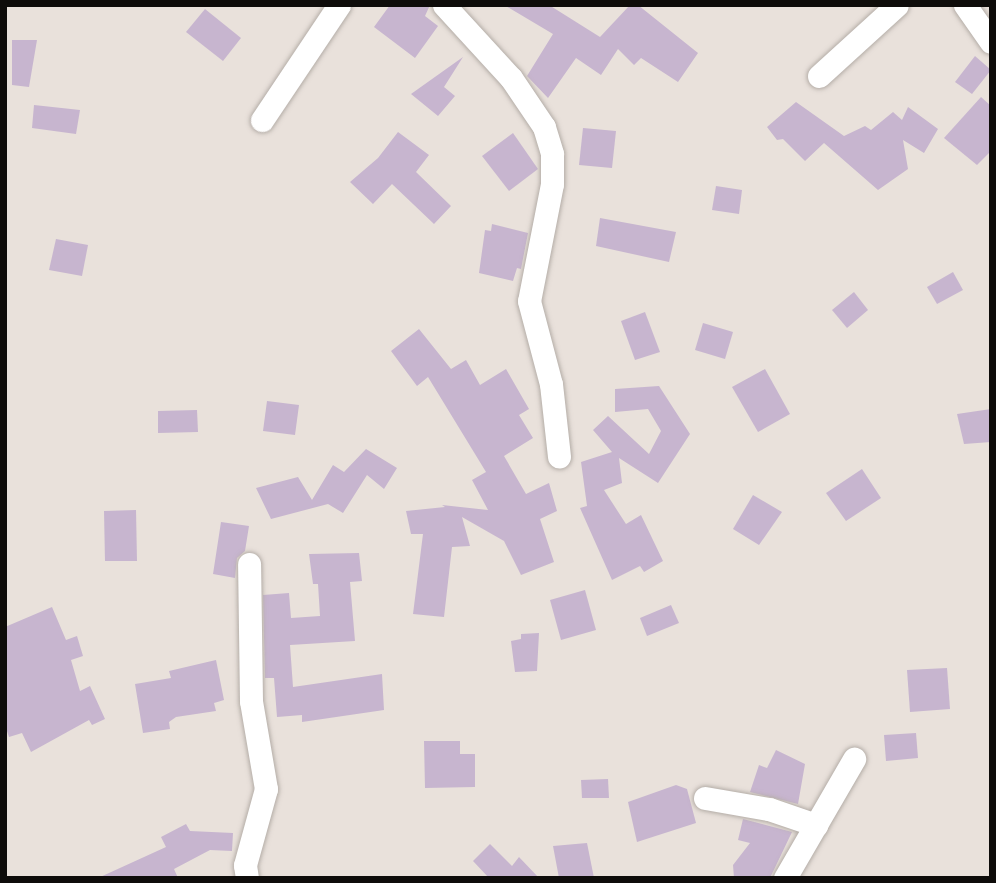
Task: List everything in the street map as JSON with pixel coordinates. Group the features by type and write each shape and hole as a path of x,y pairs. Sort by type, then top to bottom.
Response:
{"street":[{"path":"262,120 339,5"},
{"path":"444,5 511,78 544,127 552,154 552,184 529,301 551,384 559,457"},
{"path":"819,76 897,5"},
{"path":"965,5 991,42"},
{"path":"247,878 245,865 266,789 251,701 249,564"},
{"path":"785,878 854,759"},
{"path":"705,798 769,809 817,825"}],"building":[{"path":"390,5 430,5 425,16 438,26 415,58 374,27"},
{"path":"504,5 549,5 600,37 630,5 638,5 698,53 678,82 641,58 634,65 618,49 601,75 576,58 548,98 527,76 553,34"},
{"path":"205,9 241,38 223,61 186,32"},
{"path":"12,40 37,40 29,87 12,85"},
{"path":"975,56 991,70 972,94 955,82"},
{"path":"463,57 444,87 455,96 438,116 411,94"},
{"path":"981,97 991,106 991,151 977,165 944,138"},
{"path":"796,102 844,136 865,126 871,130 893,112 902,120 908,107 938,129 924,153 903,140 908,169 878,190 824,143 805,161 783,139 777,140 767,127"},
{"path":"34,105 80,110 76,134 32,128"},
{"path":"583,128 616,131 612,168 579,165"},
{"path":"398,132 429,155 416,172 451,206 434,224 392,184 373,204 350,182 378,158"},
{"path":"513,133 538,169 509,191 482,156"},
{"path":"716,186 742,190 739,214 712,210"},
{"path":"600,218 676,232 669,262 596,246"},
{"path":"492,224 528,233 521,269 517,268 513,281 479,273 485,230 491,231"},
{"path":"56,239 88,245 82,276 49,270"},
{"path":"953,272 963,290 937,304 927,287"},
{"path":"854,292 868,310 847,328 832,310"},
{"path":"645,312 660,352 635,360 621,321"},
{"path":"703,323 733,332 725,359 695,350"},
{"path":"419,329 451,369 466,360 480,385 506,369 529,409 519,415 533,438 504,456 526,494 549,483 557,511 540,519 554,562 521,575 504,541 462,517 470,546 452,547 444,617 413,614 423,534 411,534 406,511 445,507 442,505 488,510 472,480 486,472 428,377 417,386 391,351"},
{"path":"765,369 790,414 758,432 732,387"},
{"path":"659,386 690,434 658,483 619,458 622,483 604,490 626,524 641,515 663,561 644,572 640,566 612,580 580,508 587,506 581,462 612,452 593,430 608,416 649,454 661,431 648,409 615,412 615,389"},
{"path":"267,401 299,405 295,435 263,431"},
{"path":"991,409 991,442 964,444 957,414"},
{"path":"197,410 198,432 158,433 158,411"},
{"path":"366,449 397,468 384,489 367,475 343,513 328,504 271,519 256,488 298,477 312,500 333,465 344,472"},
{"path":"862,469 881,498 846,521 826,493"},
{"path":"753,495 782,512 759,545 733,529"},
{"path":"136,510 137,561 105,561 104,511"},
{"path":"221,522 249,526 245,551 237,558 235,578 213,574"},
{"path":"359,553 362,581 350,582 355,641 290,645 293,687 382,674 384,710 302,722 302,715 277,717 274,678 265,678 263,595 289,593 291,618 320,616 318,584 313,584 309,554"},
{"path":"585,590 596,630 561,640 550,600"},
{"path":"671,605 679,623 647,636 640,618"},
{"path":"52,607 66,640 77,636 83,656 71,660 80,691 90,686 105,719 92,725 89,720 31,752 22,733 9,737 5,725 5,627"},
{"path":"539,633 537,671 515,672 511,641 521,639 521,634"},
{"path":"216,660 224,700 214,703 216,711 176,717 169,722 170,729 143,733 135,684 171,678 169,671"},
{"path":"947,668 950,709 910,712 907,670"},
{"path":"916,733 918,758 886,761 884,735"},
{"path":"424,741 460,741 460,754 475,754 475,787 425,788"},
{"path":"776,750 805,764 798,804 750,792 759,765 767,768"},
{"path":"608,779 609,798 582,798 581,780"},
{"path":"676,785 687,789 696,823 637,842 628,802"},
{"path":"743,819 792,832 770,878 734,878 733,865 750,843 738,840"},
{"path":"186,824 190,831 233,833 232,851 210,850 174,869 178,878 98,878 166,847 161,837"},
{"path":"587,843 594,878 559,878 553,846"},
{"path":"490,844 512,866 519,857 539,878 489,878 473,861"}]}
